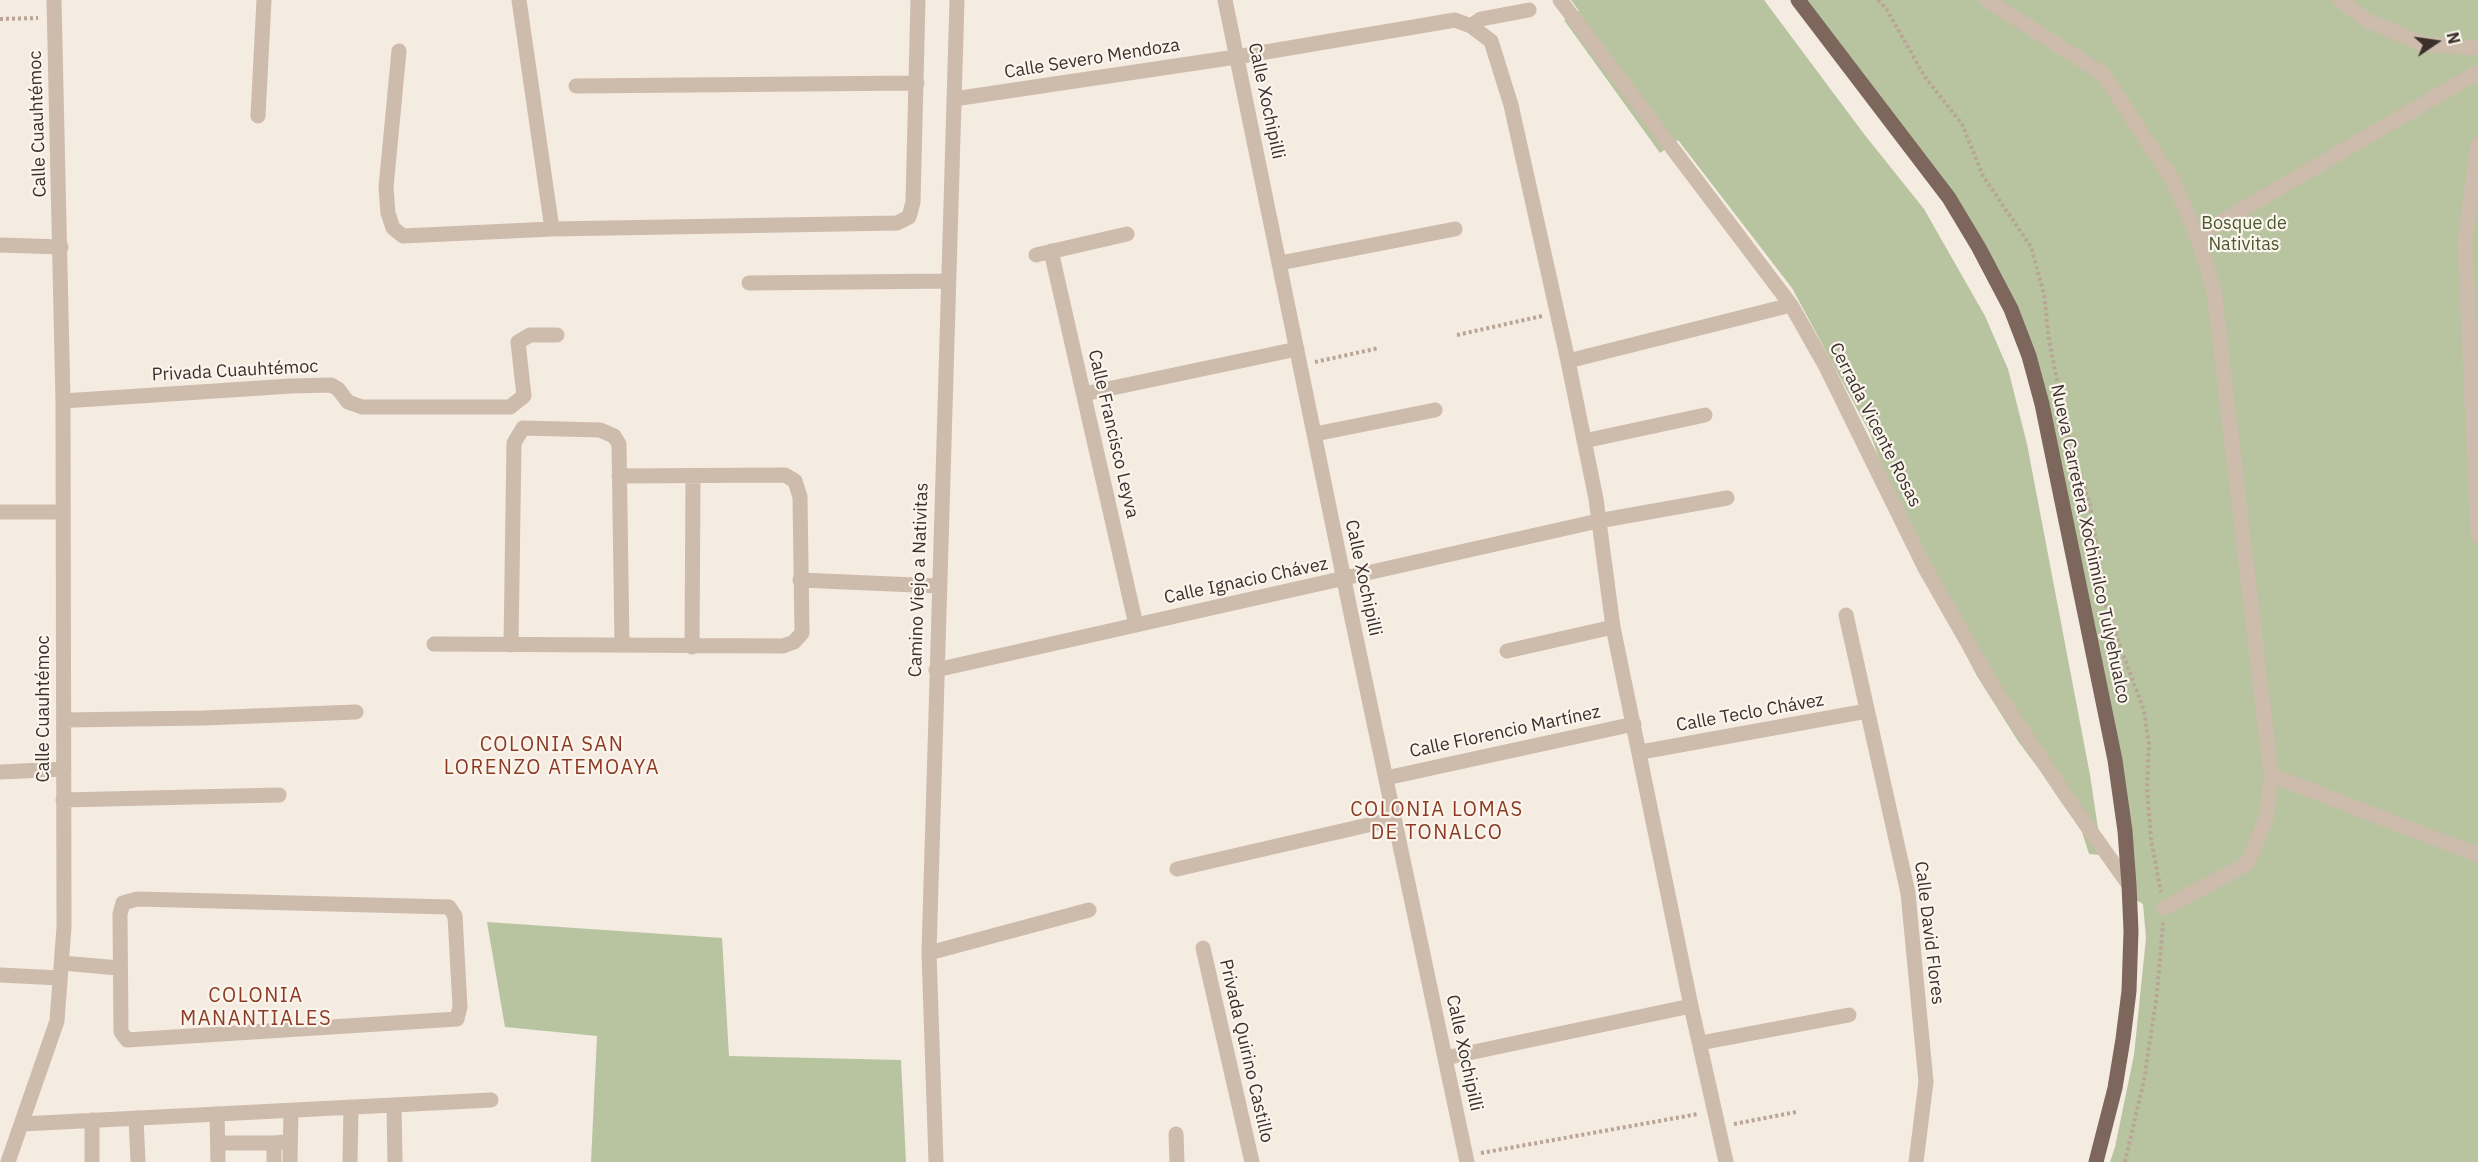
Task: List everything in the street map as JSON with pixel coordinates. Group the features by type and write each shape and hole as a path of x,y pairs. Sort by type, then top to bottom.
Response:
{"main road":[{"name":"Nueva Carretera Xochimilco Tulyehualco","path":"1798,0 1949,198 1979,248 2011,309 2029,356 2042,404 2115,760 2125,831 2129,885 2131,941 2129,991 2115,1088 2096,1162"}],"street":[{"name":"Calle Cuauhtémoc","path":"8,1162 57,1021 61,971 64,769 63,400 54,0"},
{"path":"258,116 264,0"},
{"path":"519,0 552,229"},
{"path":"399,51 386,187 388,213 393,228 404,236 552,229 897,223 909,217 913,202 918,0"},
{"name":"Camino Viejo a Nativitas","path":"936,1162 929,953 957,0"},
{"name":"Calle Xochipilli","path":"1225,0 1344,580 1467,1159"},
{"name":"Cerrada Vicente Rosas","path":"1560,0 1791,305 1826,365 1925,568 1987,675 2068,799 2129,885"},
{"path":"1987,0 2103,74 2172,179 2198,236 2214,291 2271,775 2266,819 2247,864 2164,908"},
{"path":"2340,0 2368,21 2423,44 2478,48"},
{"path":"1529,10 1481,19 1471,26 1491,41 1510,105 1568,361 1598,521 1613,627 1641,752 1691,1006 1726,1162"},
{"name":"Calle Severo Mendoza","path":"954,99 1236,57 1455,20 1471,26"},
{"path":"2198,236 2478,72"},
{"path":"576,86 916,83"},
{"path":"2478,144 2464,240 2478,536"},
{"path":"1280,263 1455,229"},
{"path":"1036,255 1127,234"},
{"path":"0,245 61,247"},
{"name":"Calle Francisco Leyva","path":"1051,250 1136,625"},
{"path":"748,283 948,281"},
{"path":"1568,361 1791,305"},
{"name":"Privada Cuauhtémoc","path":"63,400 331,385 338,389 348,402 362,407 510,407 524,396 518,342 530,335 557,335"},
{"path":"1084,394 1297,349"},
{"path":"1314,434 1435,410"},
{"path":"1584,441 1705,415"},
{"path":"512,645 514,443 523,428 600,430 614,436 618,444 622,645"},
{"path":"434,644 783,646 794,642 802,633 800,496 795,481 785,475 619,476"},
{"path":"692,646 693,476"},
{"name":"Calle Ignacio Chávez","path":"936,670 1598,521 1727,498"},
{"path":"0,512 63,512"},
{"path":"800,580 938,586"},
{"name":"Calle David Flores","path":"1846,615 1902,864 1910,915 1926,1082 1916,1162"},
{"path":"1507,651 1613,627"},
{"name":"Calle Teclo Chávez","path":"1641,752 1867,711"},
{"path":"64,720 203,718 356,712"},
{"name":"Calle Florencio Martínez","path":"1386,778 1634,724"},
{"path":"0,772 64,769"},
{"path":"2271,775 2478,855"},
{"path":"63,800 279,795"},
{"path":"1177,869 1394,819"},
{"path":"138,899 449,906 455,916 460,1007 457,1019 446,1021 127,1040 121,1032 119,968 120,914 123,903 138,899"},
{"path":"929,953 1089,910"},
{"name":"Privada Quirino Castillo","path":"1203,948 1252,1162"},
{"path":"0,975 119,968"},
{"path":"1445,1058 1691,1006"},
{"path":"1700,1043 1849,1015"},
{"path":"22,1124 491,1100"},
{"path":"394,1105 395,1162"},
{"path":"350,1162 351,1107"},
{"path":"290,1162 291,1110"},
{"path":"217,1114 218,1162"},
{"path":"136,1118 138,1162"},
{"path":"92,1120 92,1162"},
{"path":"1176,1134 1177,1162"},
{"path":"218,1143 290,1142"},
{"path":"273,1162 274,1143"}],"path":[{"path":"0,19 54,18"},
{"path":"1457,334 1557,313"},
{"path":"1300,365 1379,348"},
{"path":"1467,1159 1716,1111"},
{"path":"1719,1128 1796,1112"}],"green space":[{"path":"1571,0 1764,0 1864,134 1924,209 1985,316 2008,369 2027,444 2090,775 2102,855 2089,854 2082,832 2018,741 1977,676 1910,548 1870,433 1792,288 1678,140 1660,153 1564,20 1579,11"},
{"name":"Bosque de Nativitas","path":"1803,0 2478,0 2478,1162 2110,1162 2134,1055 2146,938 2143,904 2136,900 2106,688 2008,293"},
{"path":"487,922 722,938 729,1056 901,1060 906,1162 591,1162 597,1036 505,1027"}],"district":[{"name":"COLONIA SAN LORENZO ATEMOAYA","path":"552,756"},
{"name":"COLONIA LOMAS DE TONALCO","path":"1437,822"},
{"name":"COLONIA MANANTIALES","path":"256,1008"}]}
